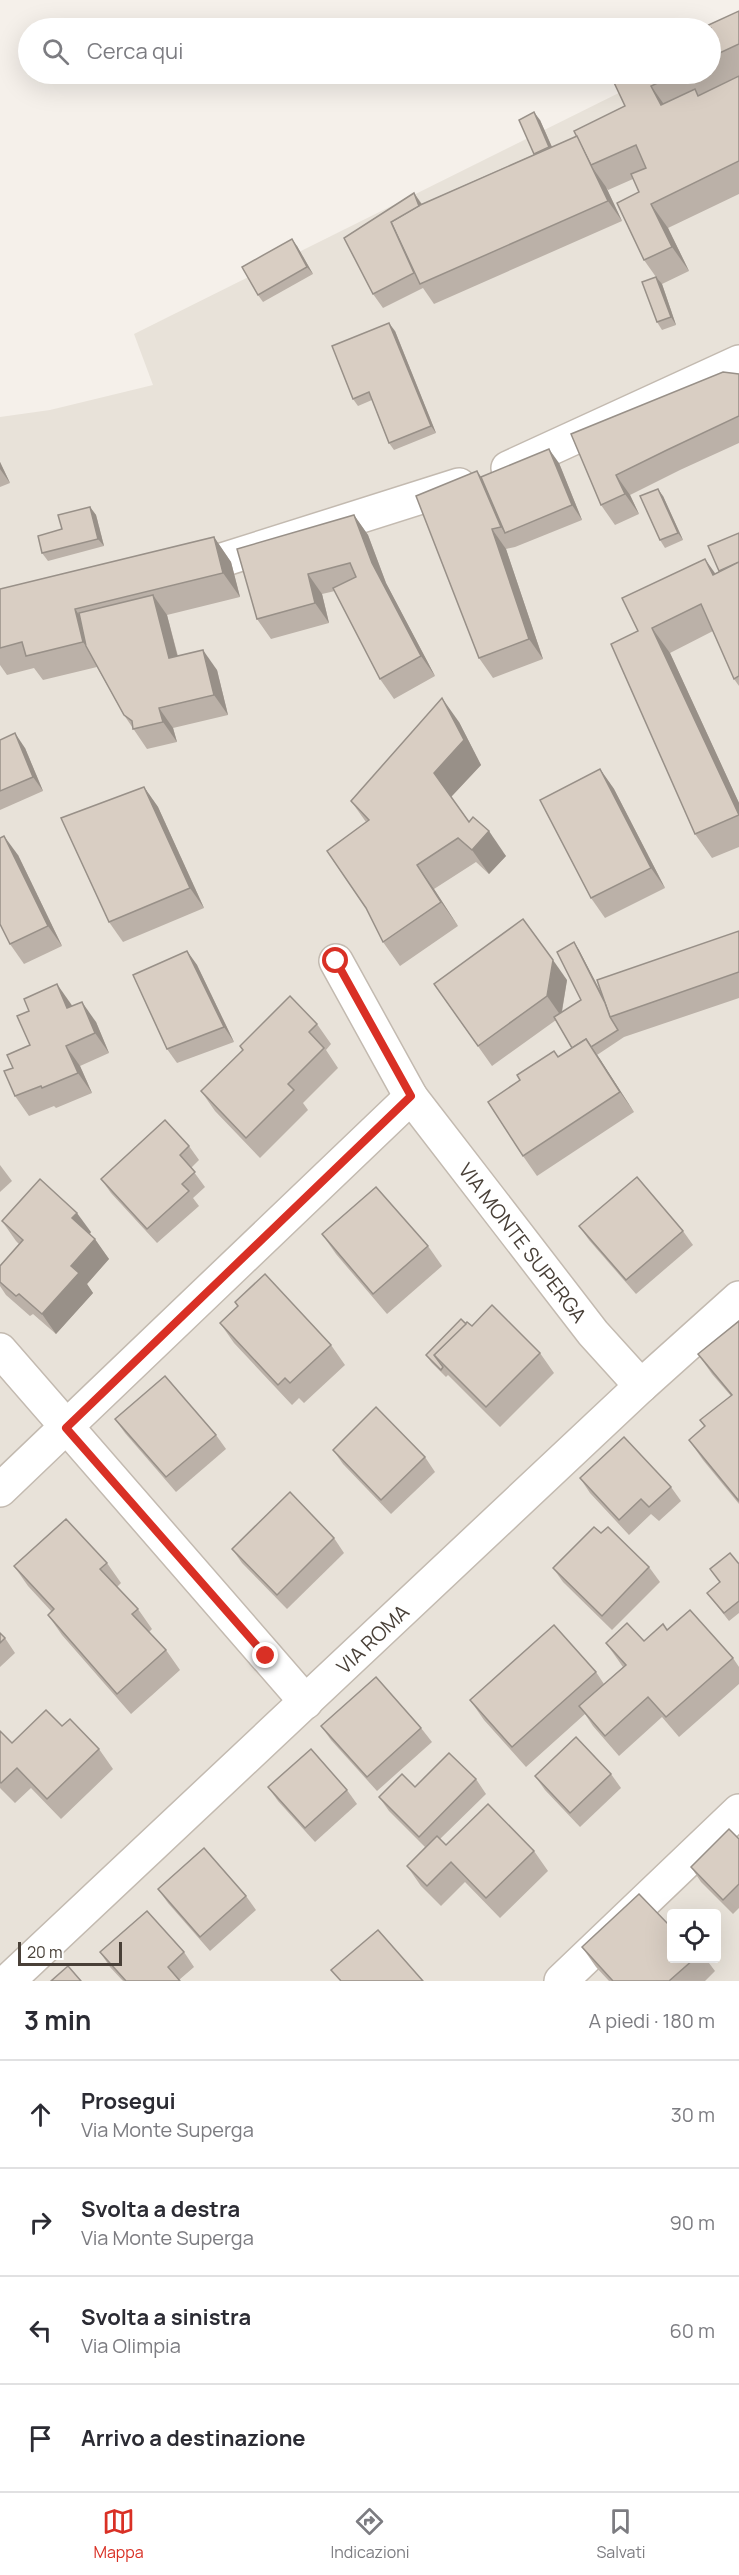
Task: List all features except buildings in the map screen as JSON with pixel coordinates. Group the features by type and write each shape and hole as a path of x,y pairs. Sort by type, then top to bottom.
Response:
{"street":[{"path":"148,570 219,561 500,472 739,363"},
{"name":"VIA MONTE SUPERGA","path":"336,961 411,1096 593,1333 640,1386"},
{"path":"0,1490 411,1096"},
{"name":"VIA ROMA","path":"8,1981 640,1386 739,1298"},
{"path":"0,1350 306,1702"},
{"path":"561,1981 739,1811"}],"shaded area":[{"path":"739,33 739,1981 0,1981 0,417 50,410 153,385 134,334 637,84 721,84 721,58"}],"route":[{"path":"266,1656 66,1428 411,1096 336,961"}]}
